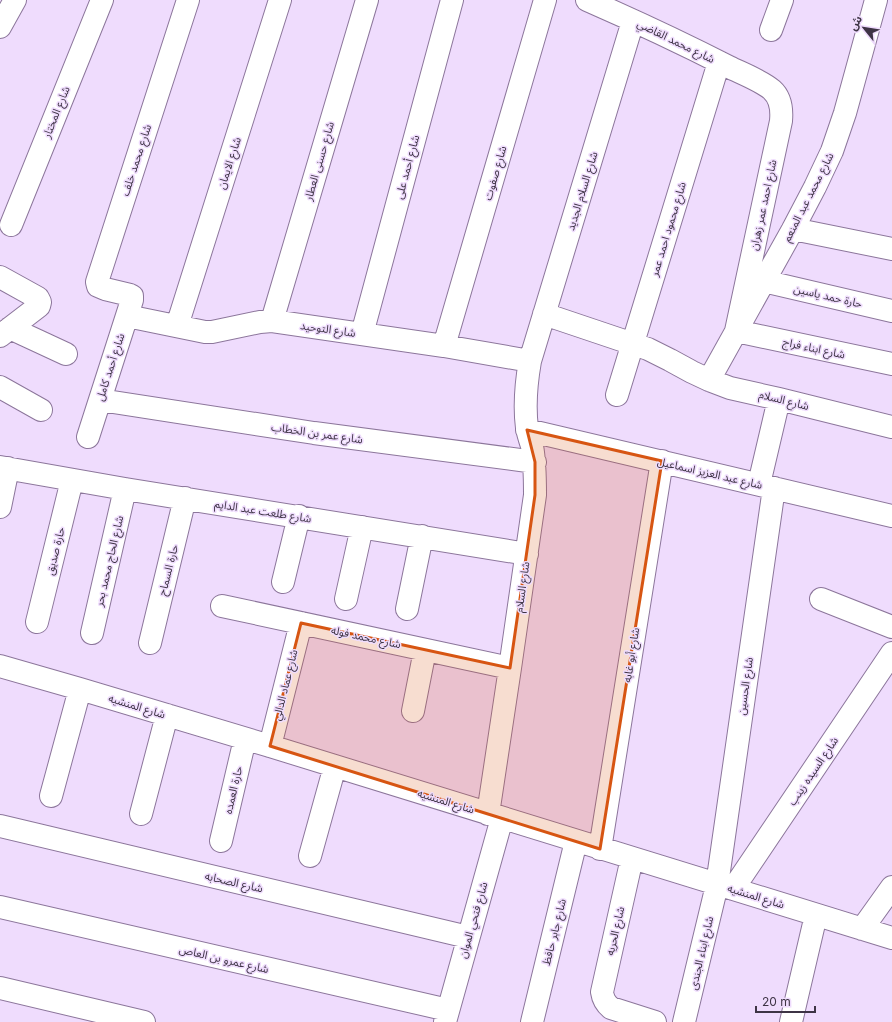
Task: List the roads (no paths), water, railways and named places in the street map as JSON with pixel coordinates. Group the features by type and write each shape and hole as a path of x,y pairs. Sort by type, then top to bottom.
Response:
{"street":[{"path":"0,27 14,0"},
{"name":"شارع المختار","path":"11,224 102,0"},
{"name":"شارع محمد خلف","path":"129,306 130,295 98,286 97,282 188,0"},
{"name":"شارع الايمان","path":"177,326 280,0"},
{"name":"شارع حسنى العطار","path":"272,321 367,0"},
{"name":"شارع أحمد على","path":"362,334 452,0"},
{"name":"شارع صفوت","path":"444,346 545,0"},
{"name":"شارع محمد القاضي","path":"587,0 763,84"},
{"path":"771,30 782,0"},
{"name":"شارع محمد عبد المنعم","path":"709,380 793,229 815,187 834,145 845,113 876,0"},
{"name":"شارع السلام الجديد","path":"530,361 633,21"},
{"name":"شارع محمود احمد عمر","path":"617,395 719,62"},
{"name":"شارع احمد عمر زهران","path":"736,332 781,121 782,110 779,99 772,90 763,84"},
{"path":"793,229 892,249"},
{"path":"0,277 40,300 39,306 5,332"},
{"name":"حارة حمد ياسين","path":"763,281 892,311"},
{"name":"شارع التوحيد","path":"129,306 177,326 205,332 272,321 444,346 530,361"},
{"name":"شارع أحمد كامل","path":"88,437 129,306"},
{"name":"شارع السلام","path":"544,314 654,351 692,372 730,388 892,427"},
{"path":"5,332 66,354"},
{"name":"شارع ابناء فراج","path":"736,332 892,364"},
{"name":"شارع السلام","path":"495,816 510,668 535,495 536,478 532,446 527,430 525,407 526,384 530,361"},
{"path":"0,387 41,410"},
{"name":"شارع الحسين","path":"725,887 766,486 779,399"},
{"name":"شارع عمر بن الخطاب","path":"100,400 314,433 534,462"},
{"name":"شارع عبد العزيز اسماعيل","path":"527,430 892,516"},
{"name":"شارع أبو غابه","path":"600,848 662,462"},
{"path":"0,507 4,468"},
{"name":"شارع طلعت عبد الدايم","path":"4,468 527,554"},
{"name":"حارة صديق","path":"37,622 72,480"},
{"name":"شارع الحاج محمد بحر","path":"92,633 125,489"},
{"name":"حارة السماح","path":"150,642 185,498"},
{"path":"283,582 299,516"},
{"path":"346,599 362,527"},
{"path":"407,609 422,536"},
{"path":"821,599 892,627"},
{"name":"شارع محمد فوله","path":"222,606 510,668"},
{"name":"شارع عماد الدالي","path":"270,746 301,623"},
{"path":"413,711 426,650"},
{"name":"شارع السيده زينب","path":"725,887 892,653"},
{"name":"شارع المنشيه","path":"0,666 270,746 892,938"},
{"path":"51,796 80,689"},
{"path":"141,814 167,715"},
{"name":"حارة العمده","path":"221,841 245,739"},
{"path":"310,856 334,766"},
{"name":"شارع فتحي الموان","path":"446,1016 468,937 495,816"},
{"name":"شارع الصحابه","path":"0,826 468,937"},
{"name":"شارع جابر حافظ","path":"532,1022 576,841"},
{"name":"شارع الحريه","path":"632,858 602,992 606,1004 611,1008 655,1022"},
{"name":"شارع ابناء الجندى","path":"684,1022 725,887"},
{"path":"862,929 892,887"},
{"name":"شارع عمرو بن العاص","path":"0,907 446,1016"},
{"path":"791,1022 816,915"},
{"path":"0,988 144,1022"}]}
